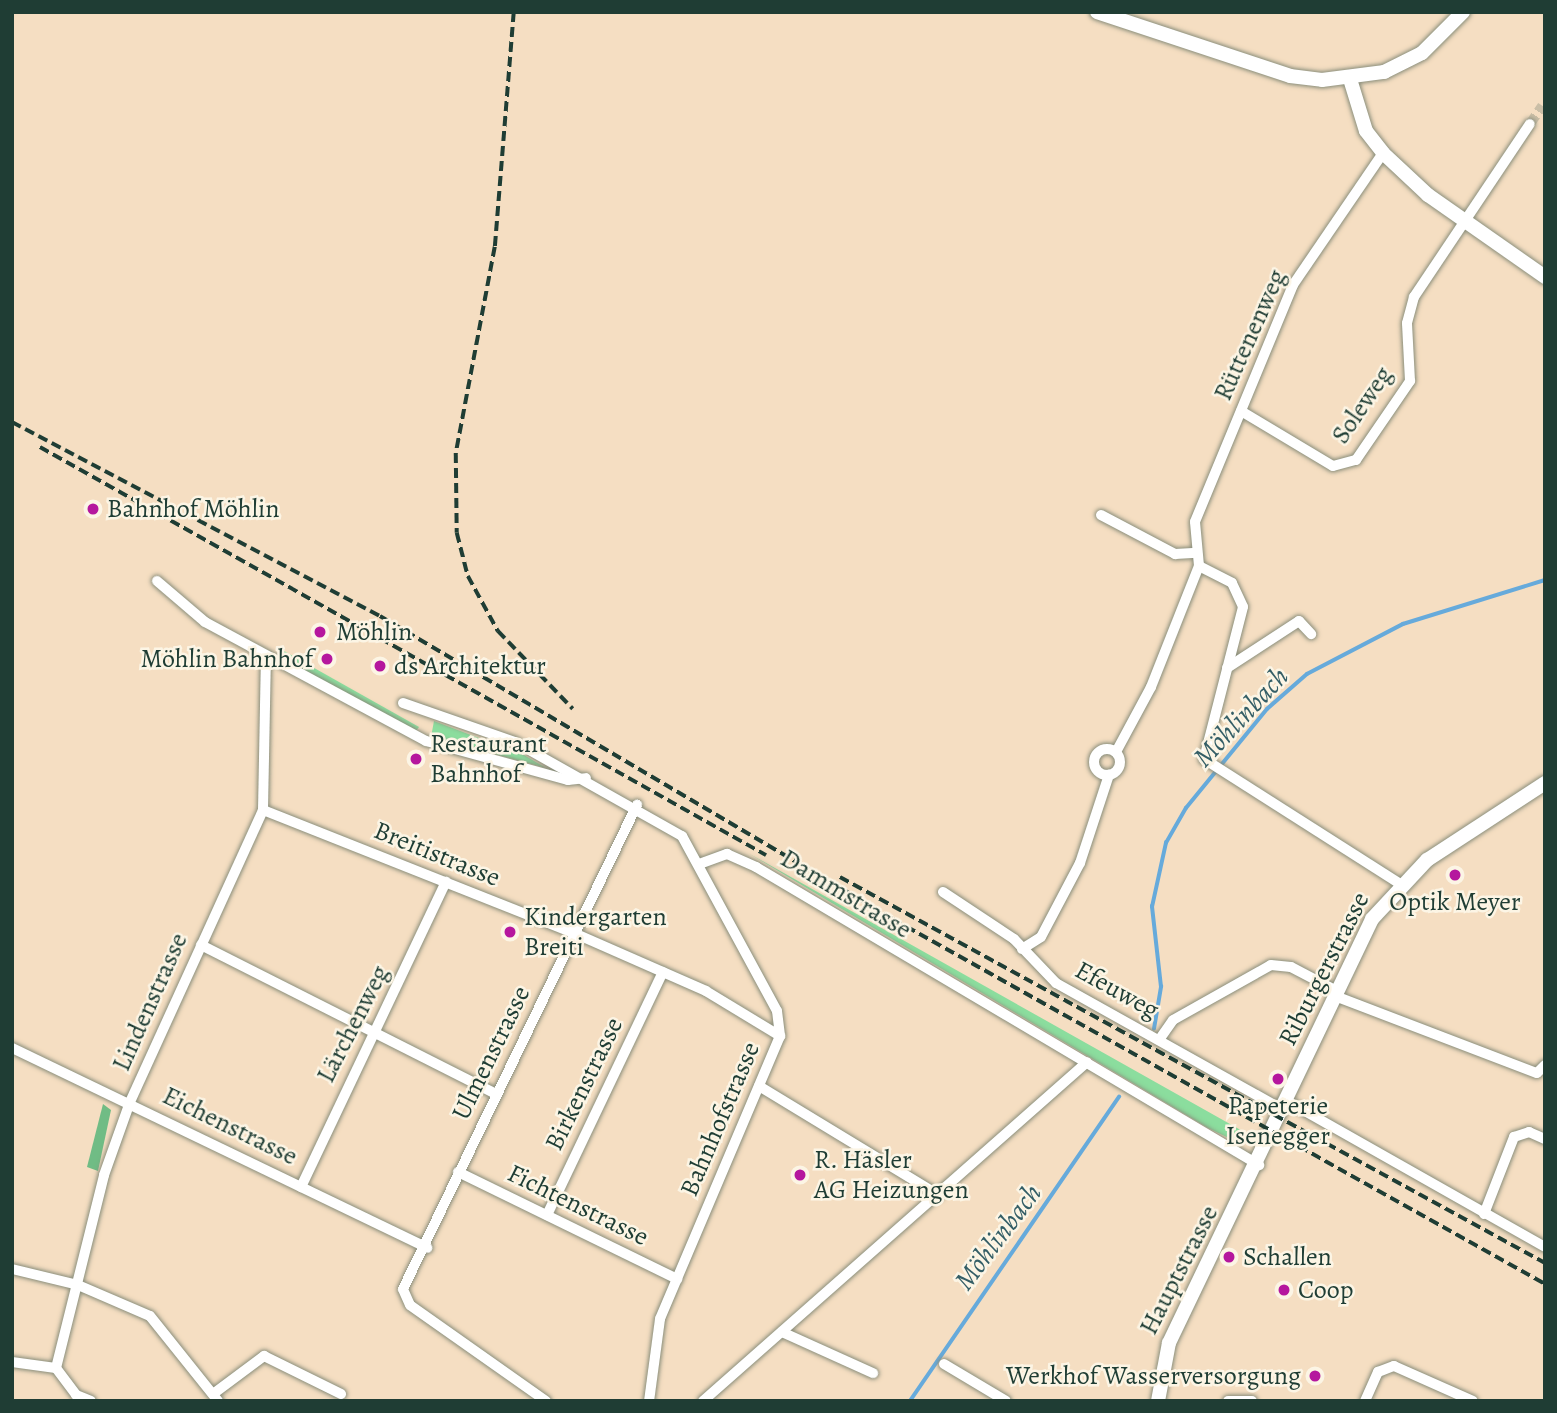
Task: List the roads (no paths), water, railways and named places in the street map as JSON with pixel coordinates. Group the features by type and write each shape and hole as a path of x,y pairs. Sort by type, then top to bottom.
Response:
{"street":[{"path":"1097,12 1290,76 1350,79 1422,53 1463,12"},
{"path":"1350,79 1366,131 1383,153 1462,221 1545,277"},
{"name":"Soleweg","path":"1241,411 1333,466 1356,460 1410,381 1408,311 1462,221 1530,124"},
{"name":"Rüttenenweg","path":"1199,566 1195,522 1293,285 1383,153"},
{"path":"1101,515 1175,554 1197,553"},
{"path":"1022,949 1041,937 1080,863 1109,775 1119,768 1116,752 1151,687 1199,566 1232,583 1243,598 1227,668 1204,746 1218,772 1399,883"},
{"path":"157,581 205,622 266,657 436,745 568,780 586,778"},
{"path":"1227,668 1299,621 1311,634"},
{"name":"Lindenstrasse","path":"56,1368 130,1102 263,810 266,657"},
{"path":"403,703 515,742 637,805 682,836 702,863"},
{"path":"1109,775 1098,772 1095,756 1116,752"},
{"name":"Riburgerstrasse","path":"1259,1165 1372,919 1399,883 1545,783"},
{"name":"Ulmenstrasse","path":"546,1401 410,1305 403,1289 427,1248 458,1172 637,805"},
{"name":"Breitistrasse","path":"263,810 574,933 663,972 780,1037"},
{"name":"Dammstrasse","path":"702,863 727,855 756,867 1259,1165"},
{"name":"Bahnhofstrasse","path":"649,1401 650,1357 677,1279 780,1037 773,1003 702,863"},
{"name":"Lärchenweg","path":"301,1186 370,1032 446,882"},
{"name":"Efeuweg","path":"943,892 1022,949 1056,983 1545,1247"},
{"path":"201,945 496,1094"},
{"path":"1159,1040 1173,1020 1271,965 1291,967 1336,993 1537,1073 1545,1065"},
{"name":"Birkenstrasse","path":"547,1215 663,972"},
{"name":"Eichenstrasse","path":"12,1048 130,1102 427,1248"},
{"path":"703,1401 1087,1062"},
{"path":"760,1086 939,1195"},
{"path":"1484,1214 1521,1132 1545,1139"},
{"name":"Hauptstrasse","path":"1158,1401 1169,1343 1259,1165"},
{"name":"Fichtenstrasse","path":"458,1172 677,1279"},
{"path":"12,1269 78,1285 156,1320 216,1397 264,1356 341,1394"},
{"path":"782,1332 873,1373"},
{"path":"12,1362 56,1368 76,1398 91,1401"},
{"path":"944,1364 1006,1401"},
{"path":"1365,1401 1378,1372 1394,1366 1473,1401"},
{"path":"1228,1401 1252,1401"}],"waterway":[{"name":"Möhlinbach","path":"1154,1029 1161,987 1152,907 1166,843 1186,808 1267,709 1307,674 1403,624 1545,580"},
{"name":"Möhlinbach","path":"910,1401 1119,1097"}],"tunnel":[{"path":"1530,124 1542,106"}],"railway":[{"path":"514,12 495,247 456,453 457,533 468,576 498,631 573,709"},
{"path":"12,422 380,616 893,919 1545,1284"},
{"path":"40,447 766,855"},
{"path":"840,877 1545,1263"}],"place":[{"name":"Bahnhof Möhlin","path":"93,509"},
{"name":"Möhlin","path":"320,632"},
{"name":"Möhlin Bahnhof","path":"327,659"},
{"name":"ds Architektur","path":"380,666"},
{"name":"Restaurant Bahnhof","path":"416,759"},
{"name":"Optik Meyer","path":"1455,875"},
{"name":"Kindergarten Breiti","path":"510,932"},
{"name":"Papeterie Isenegger","path":"1278,1079"},
{"name":"R. Häsler AG Heizungen","path":"800,1175"},
{"name":"Schallen","path":"1229,1257"},
{"name":"Coop","path":"1284,1290"},
{"name":"Werkhof Wasserversorgung","path":"1315,1376"}]}
